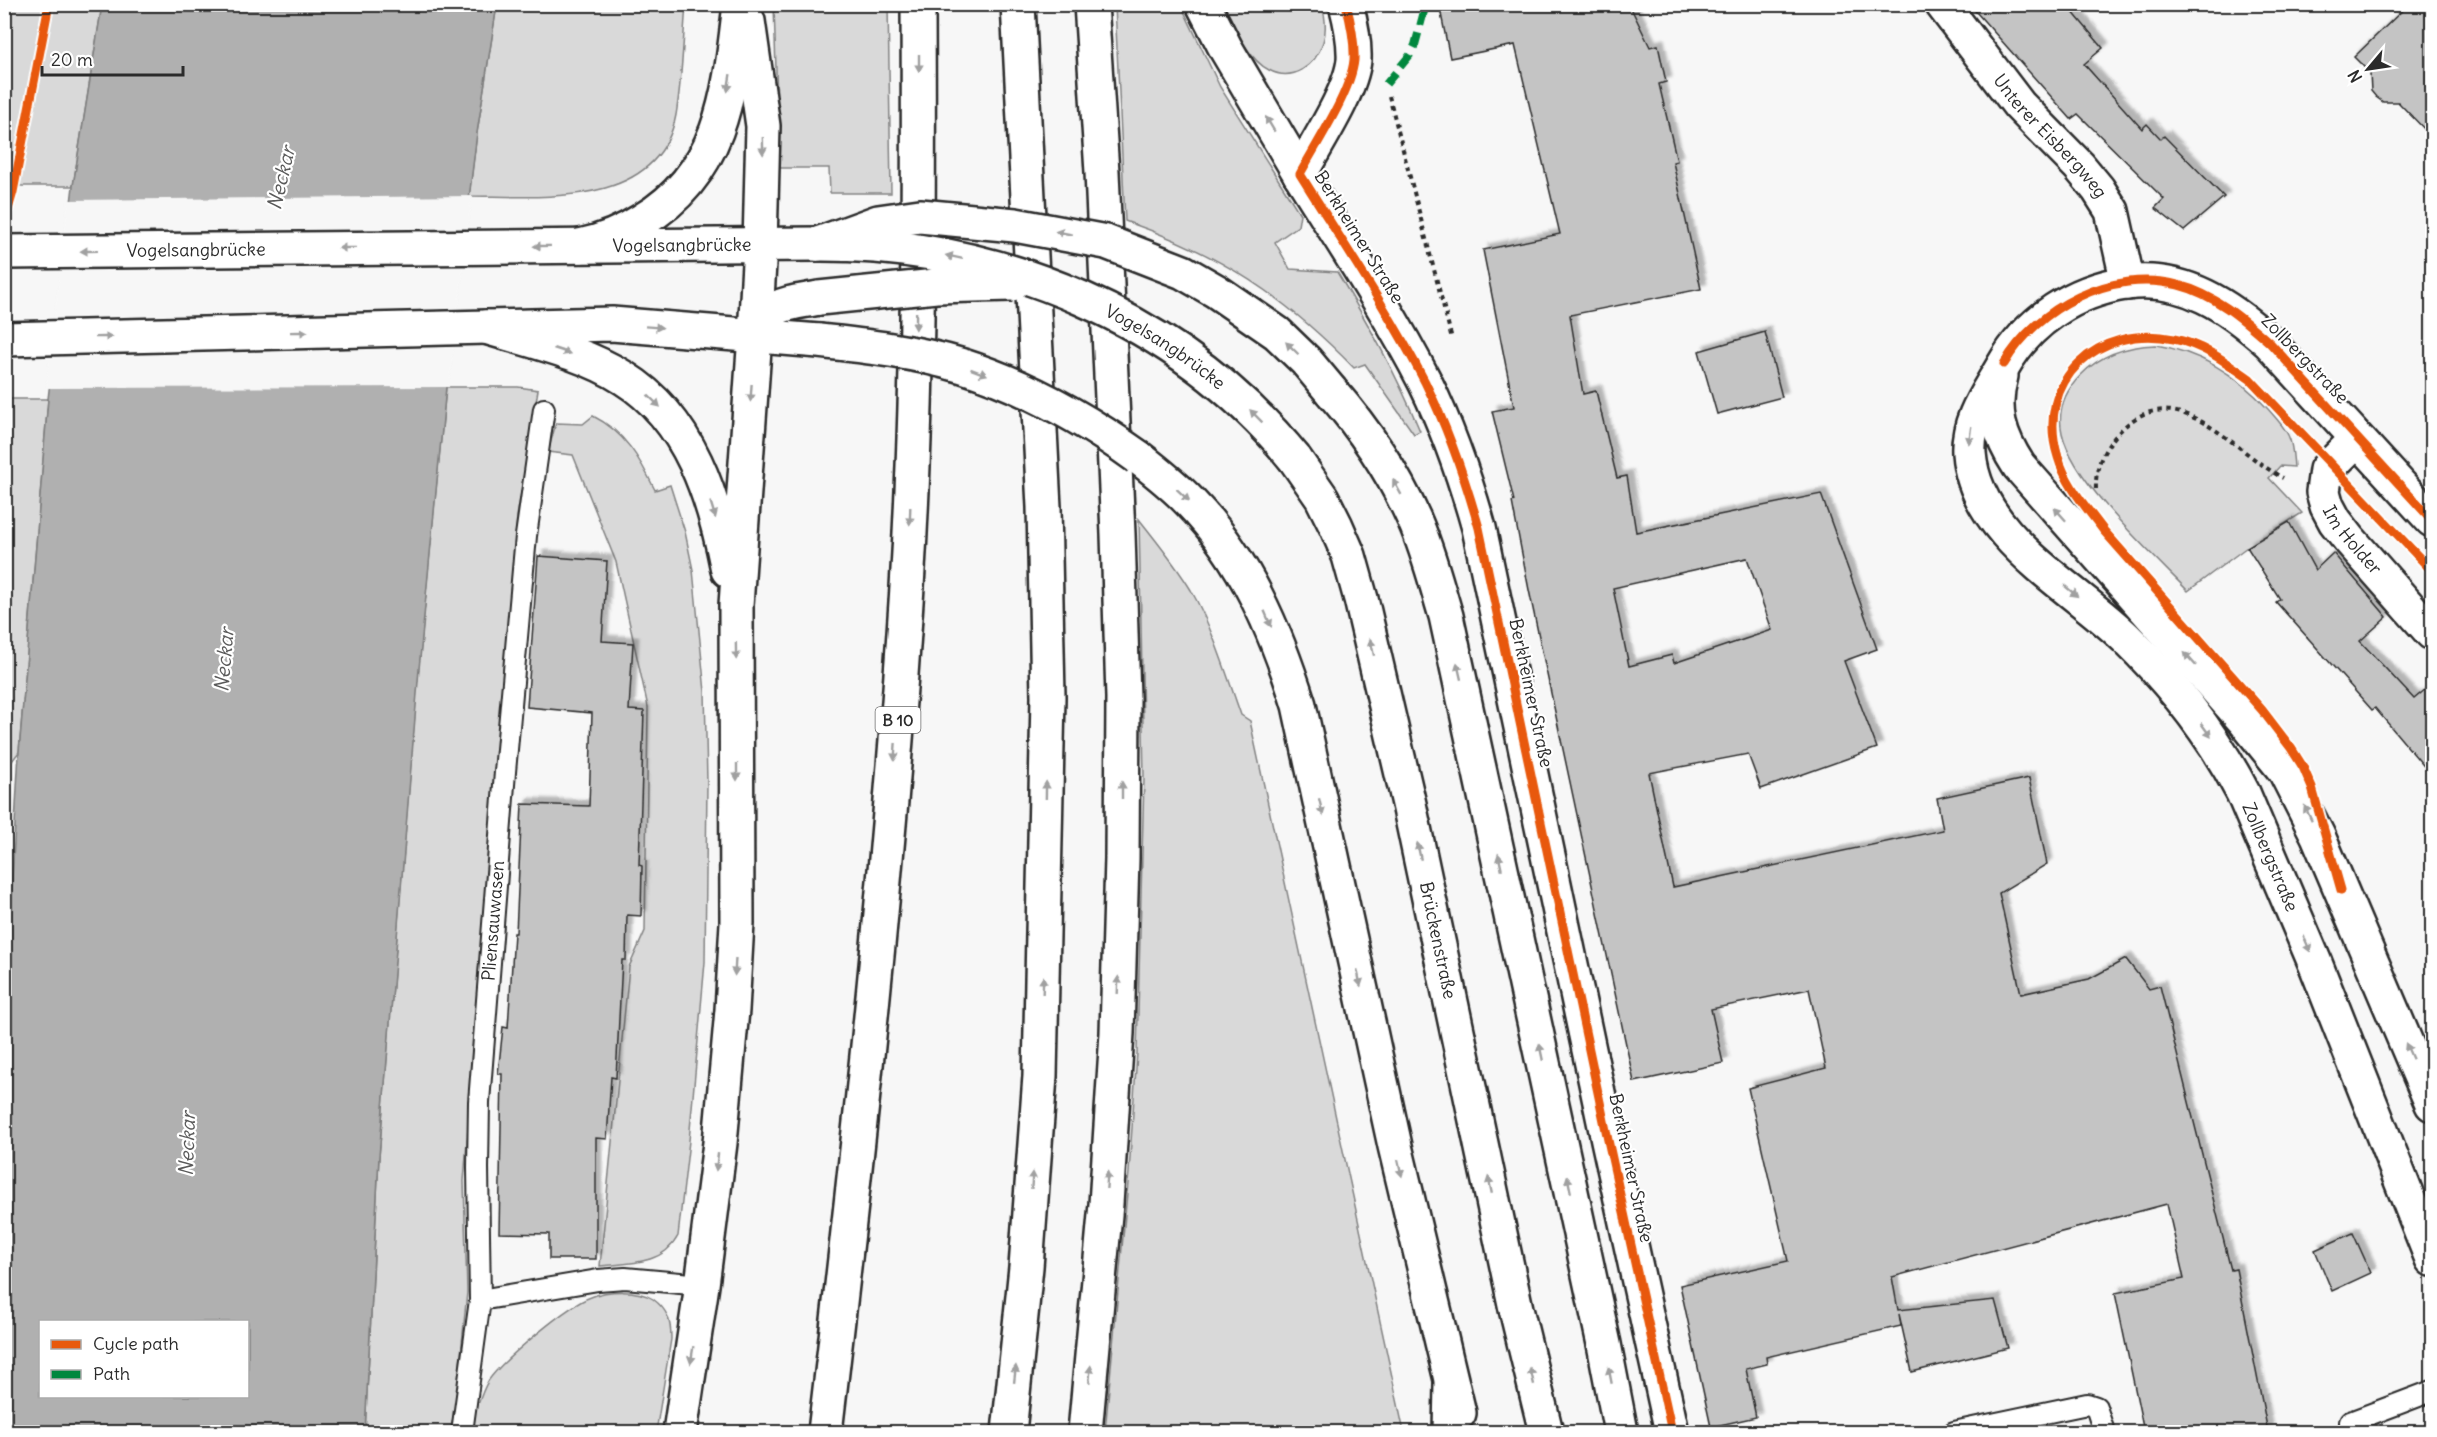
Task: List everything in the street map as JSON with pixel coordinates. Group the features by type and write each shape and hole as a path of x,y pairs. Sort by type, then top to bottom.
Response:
{"main road":[{"path":"622,239 678,196 706,156 721,120 727,94 740,4"},
{"path":"680,1432 720,1143 737,923 736,605 755,335 763,126 745,4"},
{"name":"B 10","path":"825,1432 885,889 906,607 915,403 919,169 918,4"},
{"path":"1009,1432 1026,1267 1040,1076 1048,697 1044,507 1018,4"},
{"path":"1085,1432 1106,1204 1117,1033 1123,710 1102,172 1091,4"},
{"path":"1203,4 1226,49 1300,174"},
{"name":"Berkheimer Straße","path":"1346,4 1352,25 1353,63 1343,93 1300,174 1401,337 1426,384 1464,475 1489,575 1672,1432"},
{"name":"Unterer Eisbergweg","path":"1942,4 2019,105 2079,166 2098,189 2112,211 2128,283"},
{"path":"818,244 878,222 920,216 1016,225 1106,242 1183,272 1224,296 1277,333 1357,420 1414,519 1431,564 1446,616 1604,1344 1621,1432"},
{"name":"Vogelsangbrücke","path":"4,252 580,246 622,239 760,244 850,244 926,251 992,266 1050,286 1103,308 1137,326 1194,362 1246,406 1295,459"},
{"name":"Zollbergstraße","path":"2433,520 2247,322 2222,304 2176,284 2128,283 2102,287 2061,305 2024,336 2004,364 1974,417 1969,435 1972,473 1981,496 1997,522 2013,542 2126,638 2176,692 2215,742 2231,768 2244,793 2310,953 2433,1259"},
{"path":"755,335 766,314 775,307 819,298 975,284 1050,286"},
{"path":"4,339 612,324 755,335 902,351 964,366 1006,382 1073,414 1112,438 1175,487 1215,531 1241,567 1267,616 1299,705 1398,1157 1451,1384 1465,1432"},
{"path":"486,327 567,352 622,376 651,397 680,433 704,480 720,530 736,605"},
{"name":"Zollbergstraße","path":"2004,364 1997,390 1996,413 1999,431 2007,448 2035,485 2243,719 2285,771 2318,836 2433,1104"},
{"name":"Im Holder","path":"2357,439 2326,470 2323,492 2334,520 2433,633"},
{"name":"Brückenstraße","path":"1295,459 1322,498 1336,526 1349,556 1361,599 1409,804 1516,1310 1546,1432"},
{"path":"1450,1432 1451,1384"}],"lane":[{"name":"Pliensauwasen","path":"462,1432 480,1300 479,1102 526,536 544,409"},
{"path":"480,1300 598,1280 625,1278 702,1286"},
{"path":"2350,1422 2433,1391"},
{"path":"1954,1432 2087,1404 2096,1407 2104,1432"}],"path":[{"path":"13,192 49,4"},
{"path":"2096,491 2097,466 2105,450 2117,435 2142,415 2164,410 2208,425 2228,437 2279,476 2323,492"}],"shaded area":[{"path":"4,5 102,5 73,186 5,186"},
{"path":"497,5 686,5 676,115 665,146 646,168 621,182 592,191 529,197 469,196"},
{"path":"774,5 888,5 891,193 830,193 829,168 779,168"},
{"path":"1115,5 1181,5 1220,87 1300,214 1298,226 1275,242 1290,269 1337,272 1382,350 1420,431 1414,434 1365,364 1354,368 1302,319 1276,299 1221,263 1160,234 1125,221"},
{"path":"1224,5 1322,5 1325,28 1320,50 1309,64 1295,73 1278,73 1269,70 1261,65 1248,50"},
{"path":"2156,345 2188,353 2217,367 2244,386 2276,418 2290,439 2294,467 2280,466 2269,478 2302,513 2247,547 2188,591 2135,538 2097,495 2069,452 2062,433 2062,409 2075,381 2097,362 2116,352"},
{"path":"446,387 518,387 538,390 517,516 491,824 464,1181 467,1292 457,1396 479,1402 487,1383 499,1368 523,1345 581,1302 606,1293 639,1293 653,1299 662,1307 668,1316 670,1327 671,1339 656,1432 365,1432 379,1157 418,675"},
{"path":"5,399 48,399 19,752 5,770"},
{"path":"593,416 623,438 655,490 670,485 685,532 693,570 705,692 707,782 705,962 678,1236 664,1252 644,1261 600,1266 629,967 645,931 648,707 616,562 573,455 548,452 556,423 583,424"},
{"path":"1139,519 1191,590 1213,636 1241,715 1250,721 1404,1432 1105,1432 1129,1172 1137,1053 1144,778"}],"water":[{"name":"Neckar","path":"102,5 497,5 477,133 446,387 419,669 379,1157 365,1432 5,1432 4,1022 19,752 48,399 73,186"}],"pier":[{"path":"472,196 449,387 46,388 68,200"}],"building":[{"path":"1439,4 1629,4 1650,47 1658,45 1666,82 1659,84 1677,161 1673,162 1701,289 1570,315 1583,394 1596,391 1617,478 1627,476 1636,532 1821,494 1877,649 1844,661 1877,748 1761,789 1748,754 1649,773 1673,887 1943,830 1937,798 2029,778 2047,864 1999,893 2021,994 2089,979 2126,959 2149,989 2160,986 2231,1270 2236,1269 2268,1432 2144,1432 2115,1293 2184,1279 2167,1204 1892,1277 1898,1310 1995,1300 2008,1348 1912,1372 1899,1314 1901,1326 1766,1357 1767,1364 1746,1369 1756,1417 1711,1427 1680,1285 1788,1261 1748,1088 1826,1068 1809,989 1711,1009 1723,1063 1634,1082 1529,590 1512,502 1514,501 1492,411 1514,407 1483,250 1560,234 1515,45 1450,58","holes":["1747,558 1772,630 1674,663 1672,655 1629,666 1613,588"]},
{"path":"1969,4 2066,4 2103,48 2084,64 2142,129 2147,124 2161,139 2164,136 2224,197 2184,231 2155,208 2164,199 2078,114 2071,119"},
{"path":"2409,4 2433,4 2433,138 2398,102 2383,102 2376,97 2371,91 2370,73 2354,57"},
{"path":"1765,332 1782,397 1717,414 1699,351"},
{"path":"2289,522 2315,570 2333,553 2387,617 2360,641 2414,699 2433,683 2433,777 2375,708 2372,710 2276,602 2280,599 2247,547"},
{"path":"538,556 607,561 602,641 633,643 629,710 644,711 639,865 642,866 641,916 627,915 626,960 622,960 616,1078 611,1077 607,1139 596,1138 596,1259 549,1259 549,1234 499,1233 502,1074 498,1074 503,1027 508,1028 514,933 516,933 522,804 589,806 592,713 527,707"},
{"path":"2353,1233 2371,1273 2332,1291 2315,1250"}],"marked path":[{"path":"1386,84 1410,55 1426,4"}],"cycle path":[{"path":"4,223 13,192 49,4"},
{"path":"1346,4 1354,46 1351,73 1340,102 1300,174 1411,355 1449,436 1474,509 1672,1432"},
{"path":"2004,364 2018,344 2056,309 2103,287 2128,282 2153,281 2191,289 2227,308 2270,343 2432,520"},
{"path":"2341,890 2312,788 2291,748 2262,710 2104,531 2066,477 2058,457 2053,429 2055,404 2064,382 2079,363 2098,349 2121,340 2146,336 2174,339 2205,350 2250,379 2432,571"}]}
